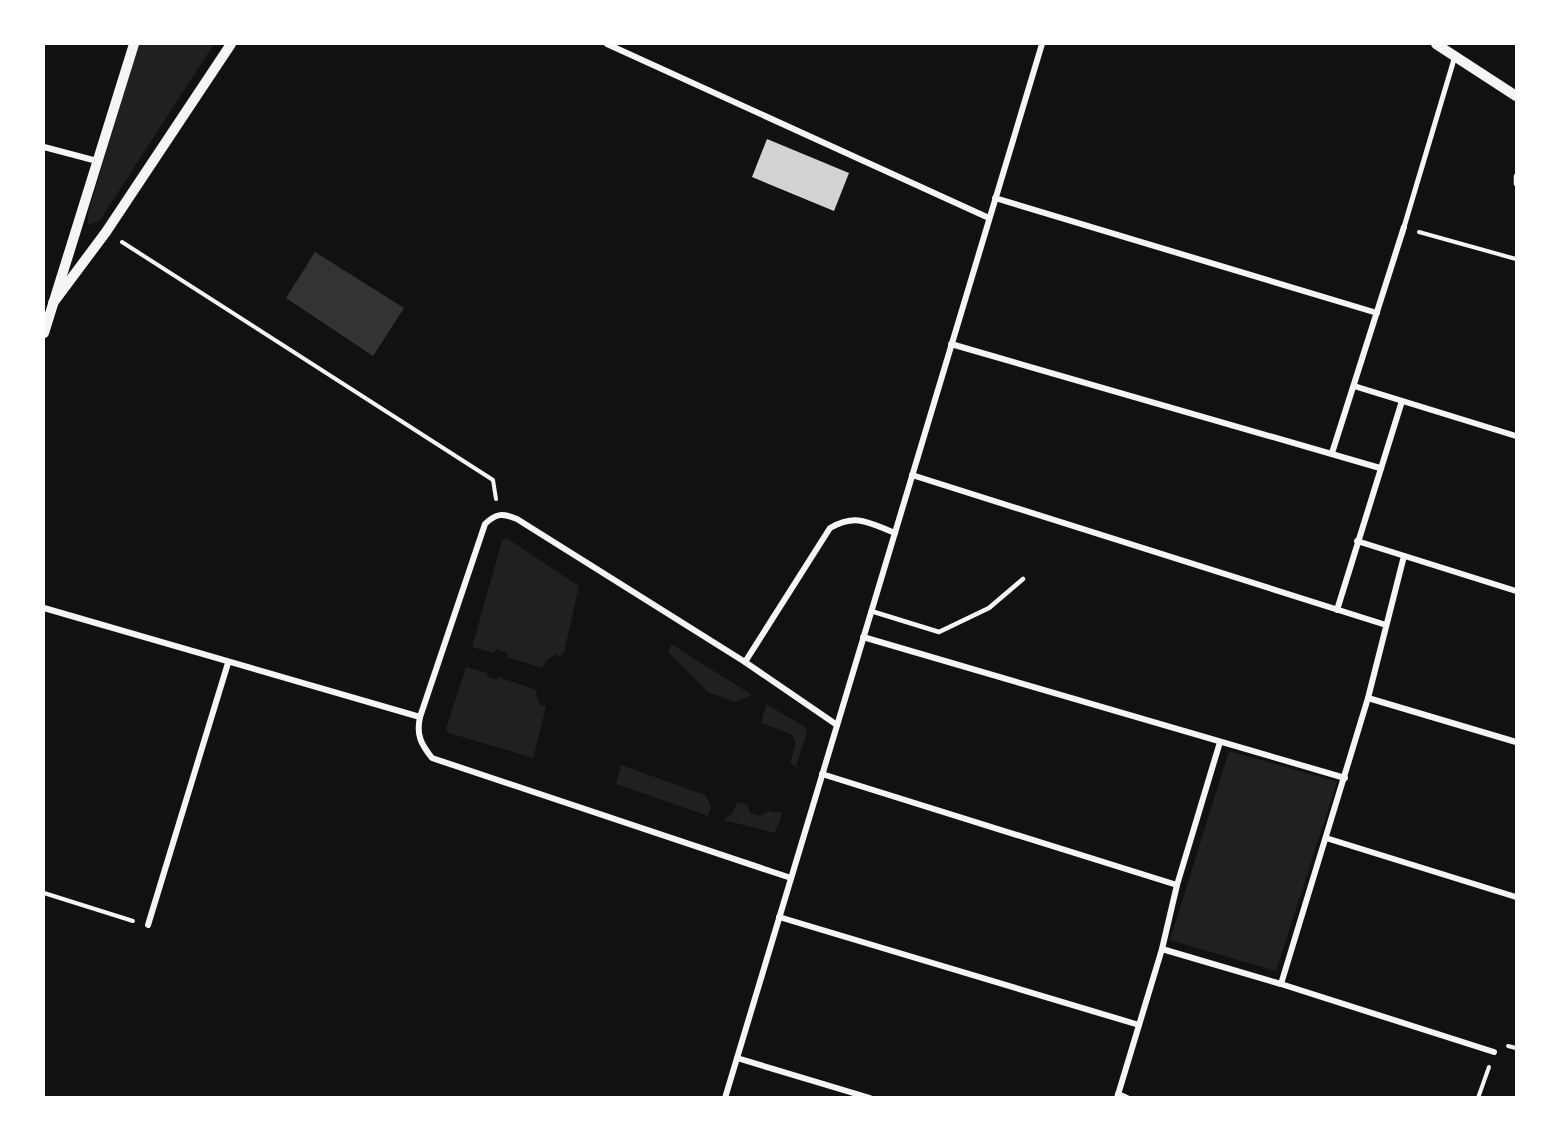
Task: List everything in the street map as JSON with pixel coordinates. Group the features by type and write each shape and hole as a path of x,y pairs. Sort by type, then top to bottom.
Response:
{"street":[{"path":"44,333 134,44"},
{"path":"53,303 106,232 231,44"},
{"path":"606,44 989,218"},
{"path":"725,1098 1042,44"},
{"path":"1436,44 1516,96"},
{"path":"1332,453 1404,227 1455,56"},
{"path":"44,147 97,161"},
{"path":"995,198 1377,314"},
{"path":"951,344 1380,468"},
{"path":"1354,386 1516,436"},
{"path":"1337,610 1402,401"},
{"path":"912,475 1386,625"},
{"path":"791,878 432,758 419,740 417,728 485,524 499,514 507,514 517,519 745,662 837,725"},
{"path":"745,662 830,528 852,519 862,520 895,533"},
{"path":"1357,541 1516,591"},
{"path":"1281,984 1368,698 1404,556"},
{"path":"44,608 420,717"},
{"path":"863,637 1345,778"},
{"path":"148,925 228,663"},
{"path":"1368,698 1516,742"},
{"path":"1127,1098 1117,1096 1162,949 1177,885 1220,742"},
{"path":"822,774 1177,885"},
{"path":"1326,838 1516,897"},
{"path":"779,917 1139,1025"},
{"path":"1162,949 1281,984 1494,1053"},
{"path":"737,1058 870,1098"}],"lane":[{"path":"1516,176 1516,184"},
{"path":"871,611 939,632 989,608 1023,579"}],"path":[{"path":"1404,227 1516,260"},
{"path":"106,232 493,480 499,514"},
{"path":"44,893 148,925"}],"shaded area":[{"path":"139,44 214,44 100,220 88,225 88,213"},
{"path":"315,252 404,308 373,356 286,298"},
{"path":"507,538 579,586 564,653 559,657 556,654 546,660 542,668 507,657 507,653 496,649 493,653 472,647 502,541"},
{"path":"671,644 752,695 735,702 708,692 668,652"},
{"path":"466,667 487,673 487,677 497,680 498,677 537,690 540,705 546,707 533,758 449,733 446,729"},
{"path":"766,704 805,727 807,733 796,766 790,764 796,742 791,734 761,723"},
{"path":"1229,751 1337,782 1276,971 1170,940"},
{"path":"621,765 705,795 711,807 708,816 616,784"},
{"path":"737,802 748,805 750,813 760,816 769,811 782,813 774,833 724,820 733,812"}],"building":[{"path":"767,139 849,173 834,211 752,177"}]}
